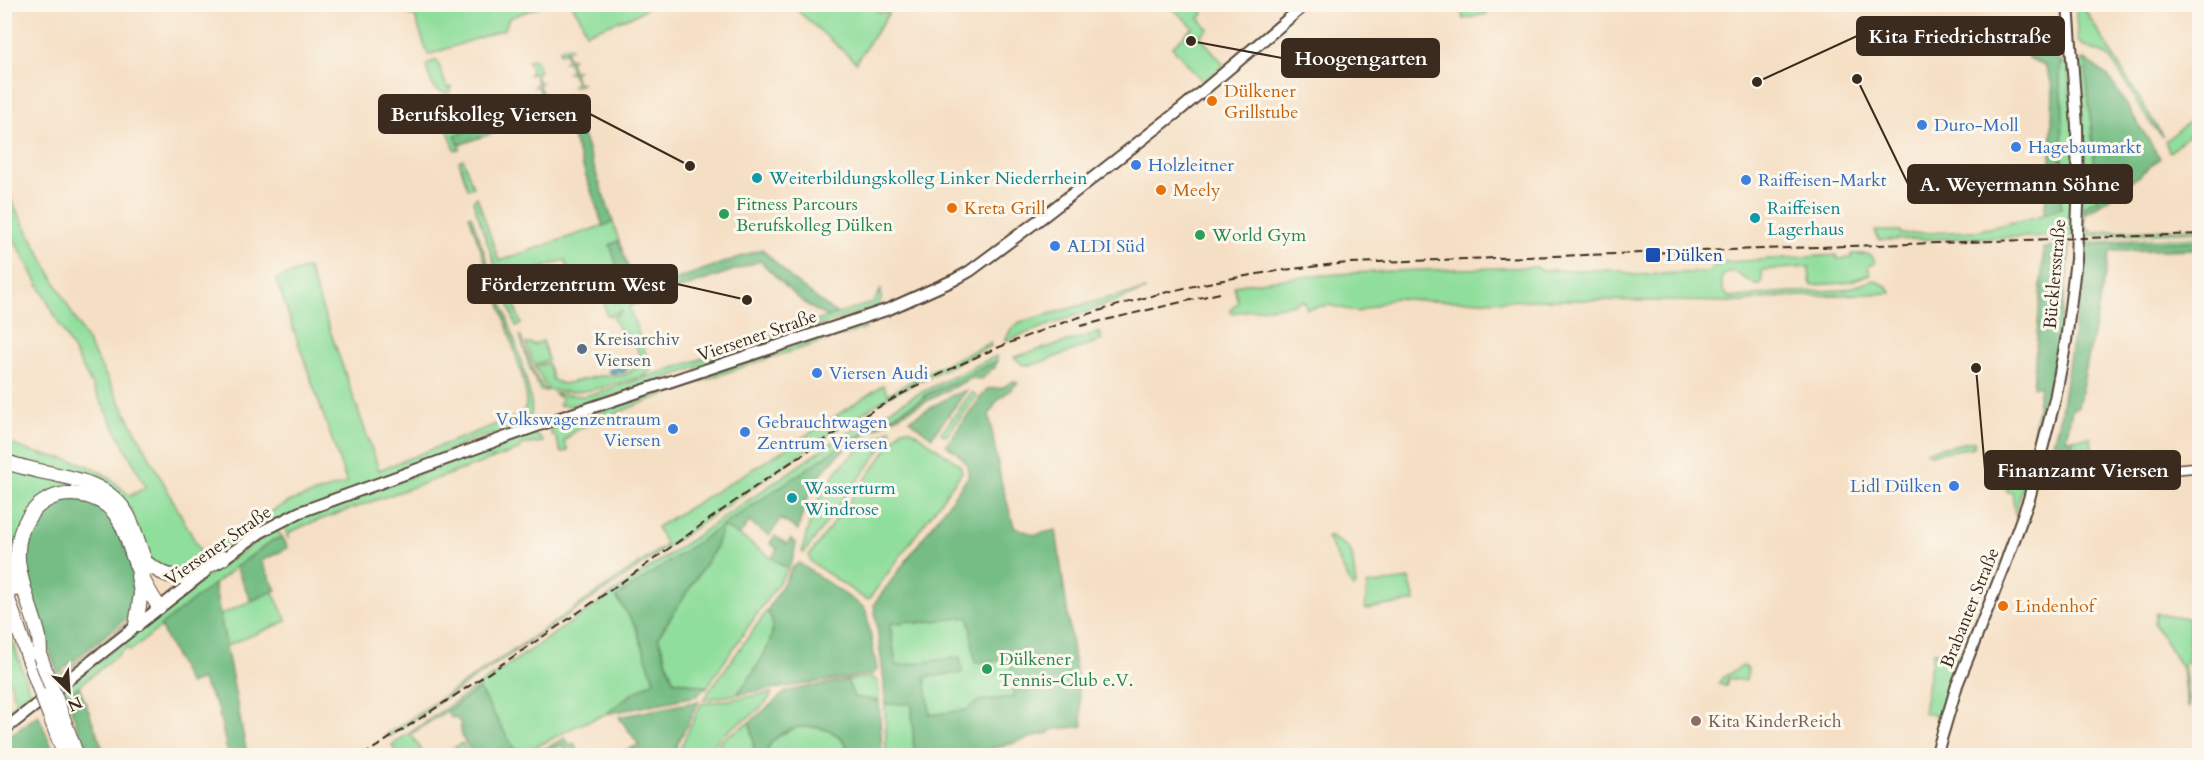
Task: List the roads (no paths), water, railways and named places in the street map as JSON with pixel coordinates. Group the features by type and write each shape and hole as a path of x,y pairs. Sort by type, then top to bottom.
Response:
{"highway":[{"path":"4,461 31,470 82,480 102,489 128,514 141,565 141,593 136,625"},
{"path":"35,658 39,635 21,583 18,549 26,521 34,510 55,496 85,495 96,499 110,509 120,521 162,605"},
{"path":"4,555 51,714 66,756"},
{"path":"141,565 174,578 186,576 223,558"},
{"path":"4,588 35,658 42,696 77,756"},
{"path":"51,714 57,756"}],"main road":[{"name":"Viersener Straße","path":"4,730 223,558 277,523 322,504 545,423 889,309 954,280 970,271 1044,216 1179,110 1306,4"},
{"name":"Bücklersstraße","path":"2037,473 2066,341 2076,259 2077,126 2068,4"},
{"name":"Brabanter Straße","path":"1936,756 1957,685 2003,570 2037,473"}],"street":[{"path":"2037,473 2063,479 2199,467"}],"water":[{"path":"630,361 634,362 623,373 609,373 609,370"}],"railway":[{"path":"362,756 563,623 804,453 877,408 966,362 1018,339 1126,303 1237,277 1350,263 2200,234"},
{"path":"1080,326 1220,293"}],"place":[{"name":"Hoogengarten","path":"1191,41"},
{"name":"A. Weyermann Söhne","path":"1857,79"},
{"name":"Kita Friedrichstraße","path":"1757,82"},
{"name":"Dülkener Grillstube","path":"1212,101"},
{"name":"Duro-Moll","path":"1922,125"},
{"name":"Hagebaumarkt","path":"2016,147"},
{"name":"Holzleitner","path":"1136,165"},
{"name":"Berufskolleg Viersen","path":"690,166"},
{"name":"Weiterbildungskolleg Linker Niederrhein","path":"757,178"},
{"name":"Raiffeisen-Markt","path":"1746,180"},
{"name":"Meely","path":"1161,190"},
{"name":"Kreta Grill","path":"952,208"},
{"name":"Fitness Parcours Berufskolleg Dülken","path":"724,214"},
{"name":"Raiffeisen Lagerhaus","path":"1755,218"},
{"name":"World Gym","path":"1200,235"},
{"name":"ALDI Süd","path":"1055,246"},
{"name":"Dülken","path":"1653,255"},
{"name":"Förderzentrum West","path":"747,300"},
{"name":"Kreisarchiv Viersen","path":"582,349"},
{"name":"Finanzamt Viersen","path":"1976,368"},
{"name":"Viersen Audi","path":"817,373"},
{"name":"Volkswagenzentraum Viersen","path":"673,429"},
{"name":"Gebrauchtwagen Zentrum Viersen","path":"745,432"},
{"name":"Lidl Dülken","path":"1954,486"},
{"name":"Wasserturm Windrose","path":"792,498"},
{"name":"Lindenhof","path":"2003,606"},
{"name":"Dülkener Tennis-Club e.V.","path":"987,669"},
{"name":"Kita KinderReich","path":"1696,721"}]}
